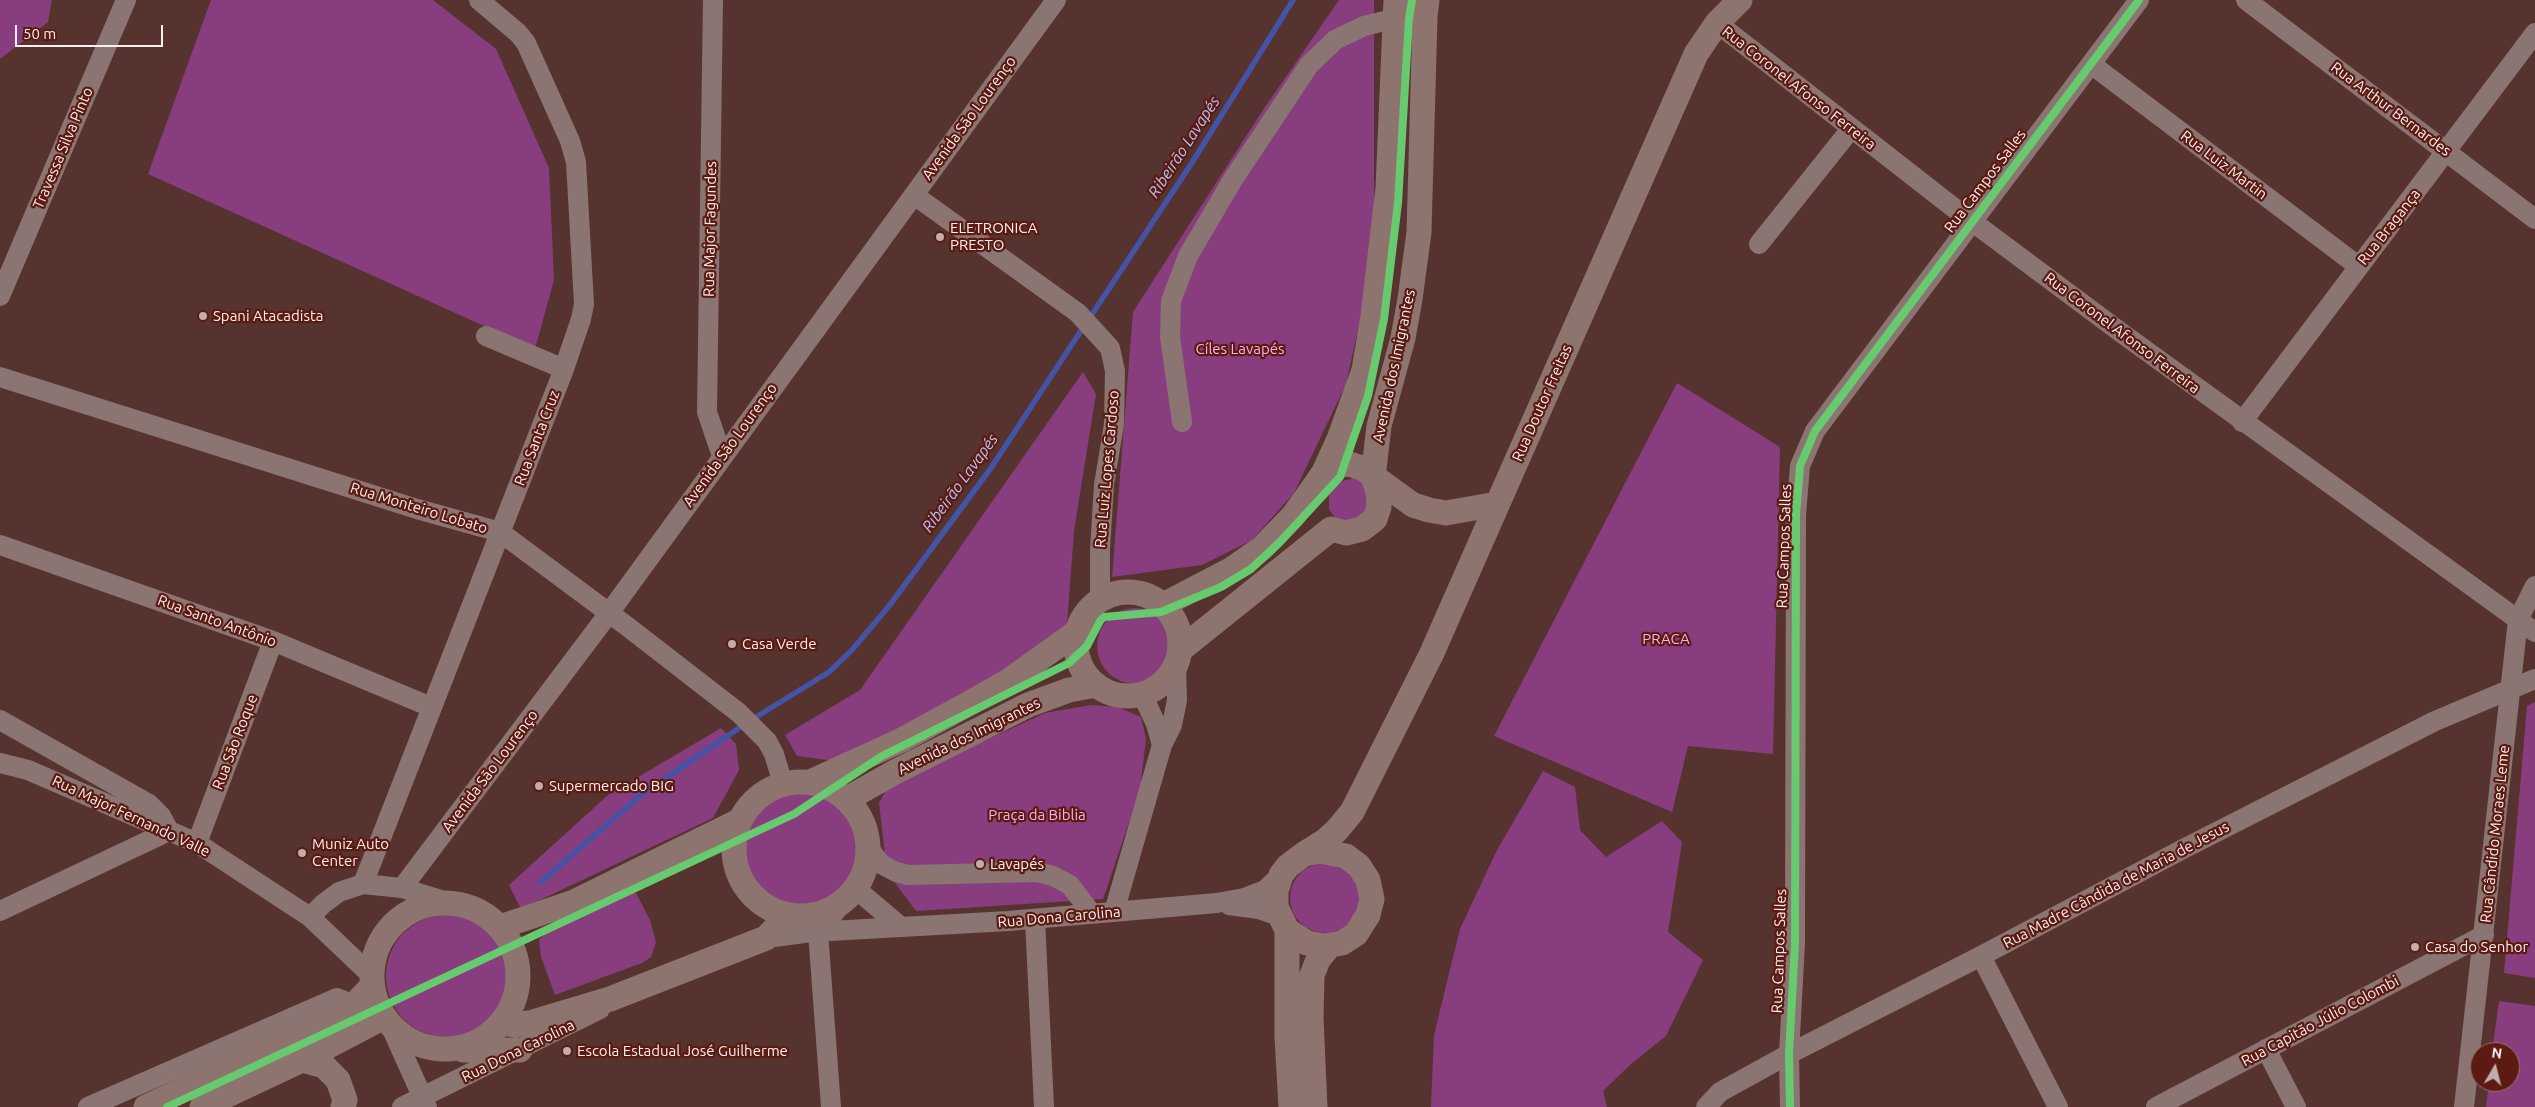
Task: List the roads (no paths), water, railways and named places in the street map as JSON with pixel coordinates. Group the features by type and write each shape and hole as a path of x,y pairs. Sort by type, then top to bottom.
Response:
{"main road":[{"name":"Avenida dos Imigrantes","path":"1331,529 1346,533 1362,529 1375,519 1379,507 1378,491 1373,477 1379,426 1403,338 1418,232 1424,17 1427,0"},
{"name":"Rua Doutor Freitas","path":"1304,854 1325,841 1352,812 1431,655 1696,54 1717,23 1740,0"},
{"name":"Avenida dos Imigrantes","path":"1163,605 1232,569 1262,548 1293,516 1319,480 1339,439 1364,370 1373,316 1388,188 1396,9"},
{"path":"1178,657 1331,529 1318,519 1312,504 1319,480 1336,466 1350,464 1362,468 1413,505 1429,510 1446,512 1497,504"},
{"path":"1077,632 1076,646 1080,663 1086,674 1096,685 1126,696 1142,694 1156,688 1168,678 1178,657 1180,633 1174,618 1163,605 1149,596 1132,592 1116,593 1100,600"},
{"name":"Avenida dos Imigrantes","path":"803,924 757,900 746,887 738,872 734,855 734,838 739,821 757,798 783,784 810,782 902,740 1010,680 1077,632 1090,608 1100,600"},
{"name":"Avenida dos Imigrantes","path":"847,799 1004,716 1069,690 1096,685"},
{"name":"Avenida dos Imigrantes","path":"810,782 830,788 847,799 859,814 867,832 868,847 865,871 850,895"},
{"name":"Rua Doutor Freitas","path":"1352,812 1348,834 1359,866"},
{"name":"Avenida dos Imigrantes","path":"500,927 574,902 739,821"},
{"path":"1283,923 1307,943 1330,945 1342,943 1356,934 1368,915 1372,899 1368,880 1359,866 1336,852 1320,851 1304,854 1288,866 1281,875 1276,891 1283,923 1291,1107"},
{"path":"803,924 850,895"},
{"path":"453,1050 476,1043 496,1030 510,1012 518,990 519,968 512,945 500,927 478,911 451,903 429,904 408,912 391,926 379,943 372,964 372,981 378,1007 387,1021 408,1040 430,1048 453,1050 520,1050"},
{"name":"Rua Dona Carolina","path":"501,1023 533,1022 610,999 803,924"},
{"path":"1315,1107 1310,1018 1312,975 1318,960 1330,945"},
{"path":"146,1107 339,1016 354,1005 372,981"},
{"path":"202,1107 387,1021"},
{"path":"302,1060 324,1066 338,1080 344,1100 343,1107"}],"street":[{"name":"Travessa Silva Pinto","path":"0,296 126,0"},
{"name":"Rua Santa Cruz","path":"363,884 564,369 582,319 584,304 576,162 570,141 526,43 518,33 479,0"},
{"name":"Rua Major Fagundes","path":"713,0 707,412 722,456"},
{"name":"Avenida São Lourenço","path":"402,888 609,613 1056,0"},
{"name":"Rua Campos Salles","path":"1790,1107 1789,1054 1795,943 1796,515 1800,466 1815,431 2139,0"},
{"name":"Rua Arthur Bernardes","path":"2246,0 2535,219"},
{"path":"1182,422 1170,337 1171,301 1188,256 1232,181 1309,65 1335,40 1396,9"},
{"name":"Rua Coronel Afonso Ferreira","path":"1717,23 1851,129 1972,221 2242,422 2535,632"},
{"name":"Rua Bragança","path":"2242,422 2535,33"},
{"name":"Rua Luiz Martin","path":"2090,64 2358,266"},
{"path":"1759,244 1851,129"},
{"name":"Rua Luiz Lopes Cardoso","path":"914,195 1078,313 1104,339 1110,348 1115,371 1114,424 1102,512 1100,600"},
{"path":"486,336 564,369"},
{"name":"Rua Monteiro Lobato","path":"0,377 416,509 500,532 739,713 767,741 774,754 783,784"},
{"name":"Rua Santo Antônio","path":"0,545 273,640 431,707"},
{"path":"2518,620 2535,586"},
{"name":"Rua Cândido Moraes Leme","path":"2464,1107 2518,620"},
{"name":"Rua São Roque","path":"196,843 273,640"},
{"path":"1114,912 1162,745 1172,725 1178,700 1178,657"},
{"name":"Rua Madre Cândida de Maria de Jesus","path":"1706,1107 1720,1092 1789,1054 1981,956 2202,839 2435,721 2511,687 2535,679"},
{"path":"1142,694 1156,724 1162,745"},
{"path":"0,720 149,804 161,816 169,831 0,911"},
{"name":"Rua Major Fernando Valle","path":"0,763 28,770 196,843 310,917 372,981"},
{"path":"868,847 881,864 896,872 908,875 1037,872 1053,876 1070,885 1092,914"},
{"name":"Rua Dona Carolina","path":"803,924 901,927 1034,919 1217,903 1244,898 1265,890 1281,875"},
{"path":"310,917 322,904 339,892 363,884 402,888 451,903"},
{"path":"850,895 901,927"},
{"name":"Rua Dona Carolina","path":"1217,903 1260,909 1283,923"},
{"path":"1034,919 1044,1107"},
{"path":"803,924 819,968 832,1107"},
{"name":"Rua Capitão Júlio Colombi","path":"2156,1107 2484,935"},
{"path":"1981,956 2058,1107"},
{"path":"88,1107 337,998 354,1005"},
{"name":"Rua Dona Carolina","path":"402,1107 425,1102 520,1050 596,1013 610,999"},
{"path":"387,1021 425,1102"},
{"path":"2266,1049 2296,1107"}],"waterway":[{"name":"Ribeirão Lavapés","path":"1089,319 1195,158 1293,0"},
{"name":"Ribeirão Lavapés","path":"541,882 642,794 748,722 829,672 852,650 889,606 991,468 1084,326"}],"place":[{"name":"ELETRONICA PRESTO","path":"940,237"},
{"name":"Spani Atacadista","path":"203,316"},
{"name":"Casa Verde","path":"732,644"},
{"name":"Supermercado BIG","path":"539,786"},
{"name":"Muniz Auto Center","path":"302,853"},
{"name":"Lavapés","path":"980,864"},
{"name":"Casa do Senhor","path":"2415,947"},
{"name":"Escola Estadual José Guilherme","path":"567,1051"}],"park label":[{"name":"Cíles Lavapés","path":"1240,349"},
{"name":"PRACA","path":"1666,639"},
{"name":"Praça da Biblia","path":"1037,815"}]}
